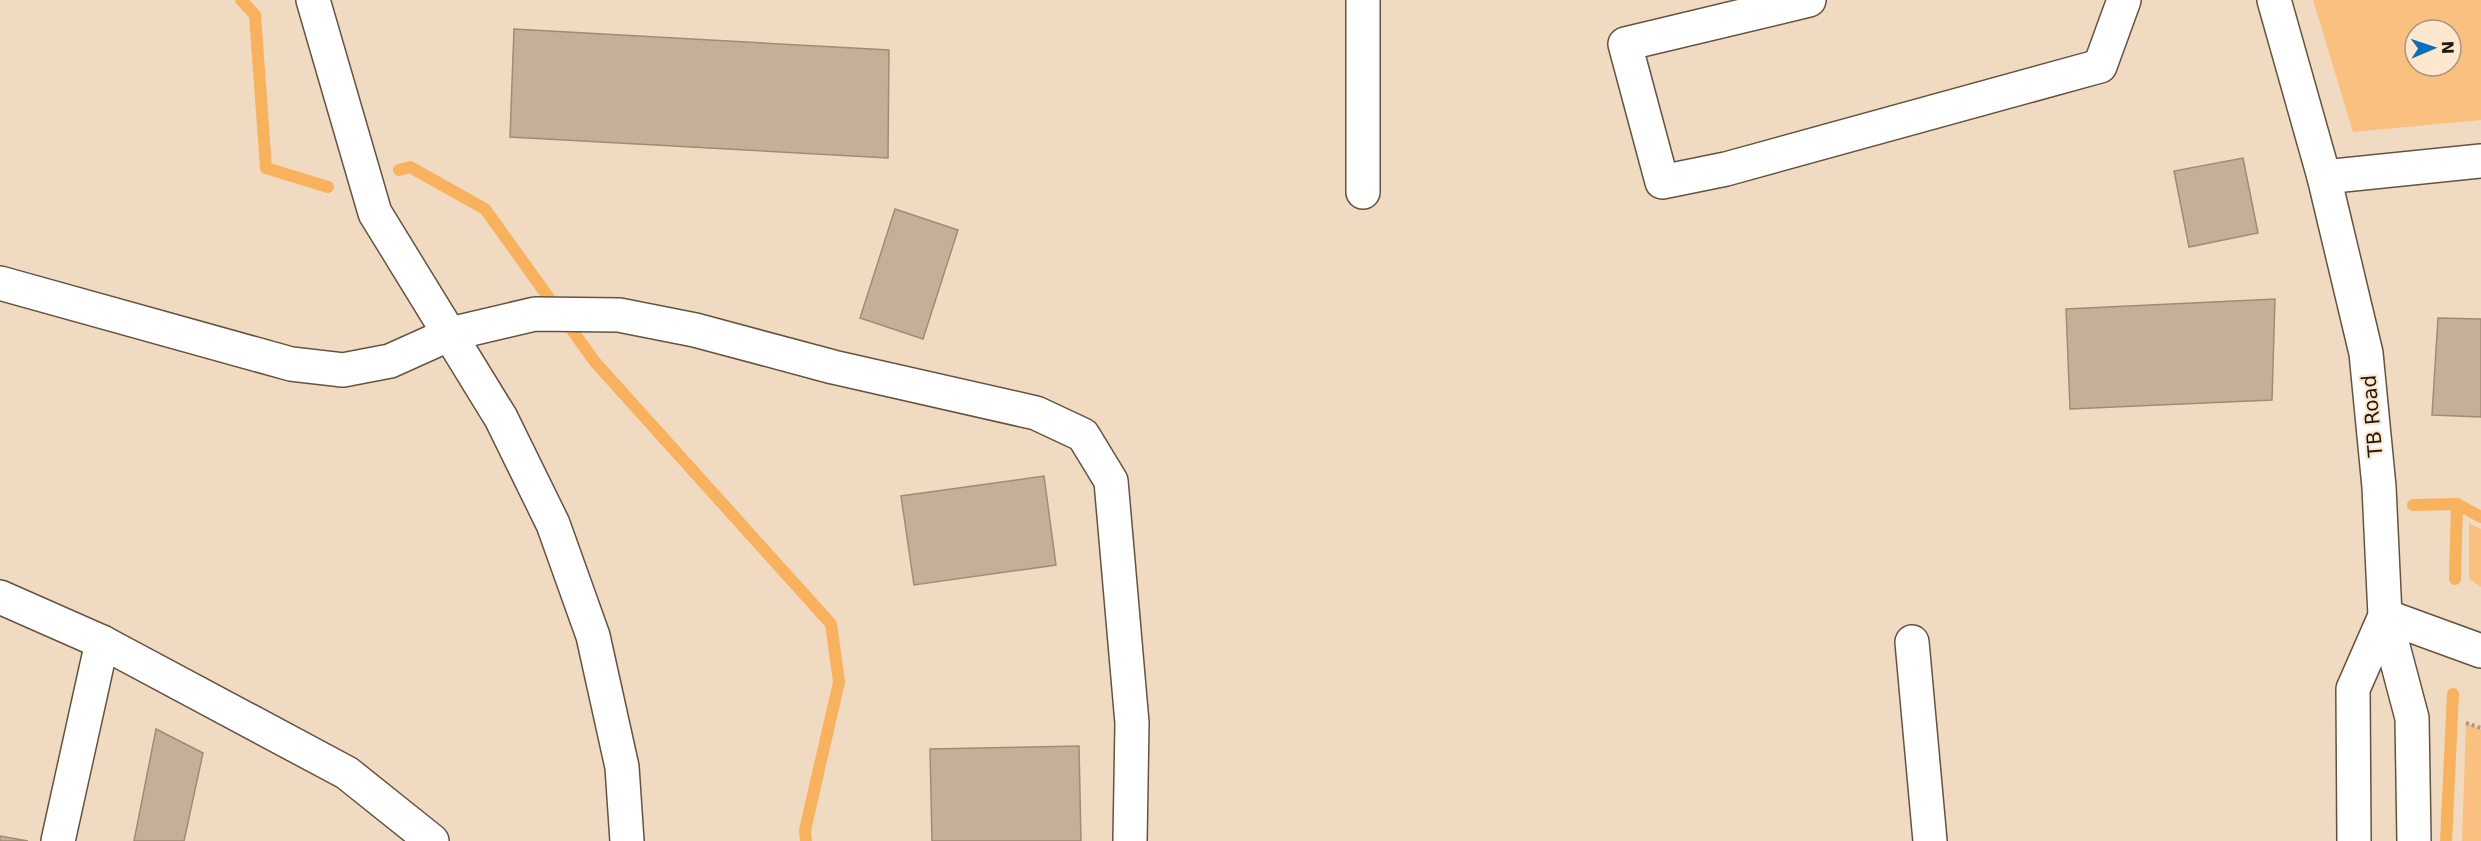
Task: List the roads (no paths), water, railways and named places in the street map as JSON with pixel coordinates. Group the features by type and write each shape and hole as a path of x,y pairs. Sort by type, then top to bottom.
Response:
{"street":[{"path":"313,0 375,213 501,418 553,524 593,636 622,767 627,841"},
{"path":"1363,0 1363,192"},
{"path":"1809,0 1625,44 1662,182 1726,169 2100,66 2124,0"},
{"name":"TB Road","path":"2274,0 2324,177 2366,353 2379,487 2385,616 2412,718 2414,841"},
{"path":"2324,177 2481,161"},
{"path":"0,283 291,364 343,370 390,361 450,334 535,314 619,315 695,330 833,367 1036,413 1083,435 1111,481 1132,723 1130,841"},
{"path":"0,597 102,642 347,773 432,841"},
{"path":"2354,841 2353,689 2385,616 2481,651"},
{"path":"58,841 102,642"},
{"path":"1912,642 1930,841"}],"waterway":[{"path":"241,0 255,15 266,168 328,187"},
{"path":"399,170 410,167 485,209 595,362 831,624 839,682 805,830 806,841"},
{"path":"2413,505 2457,504 2481,517"},
{"path":"2455,579 2457,504"},
{"path":"2446,841 2453,694"}]}
